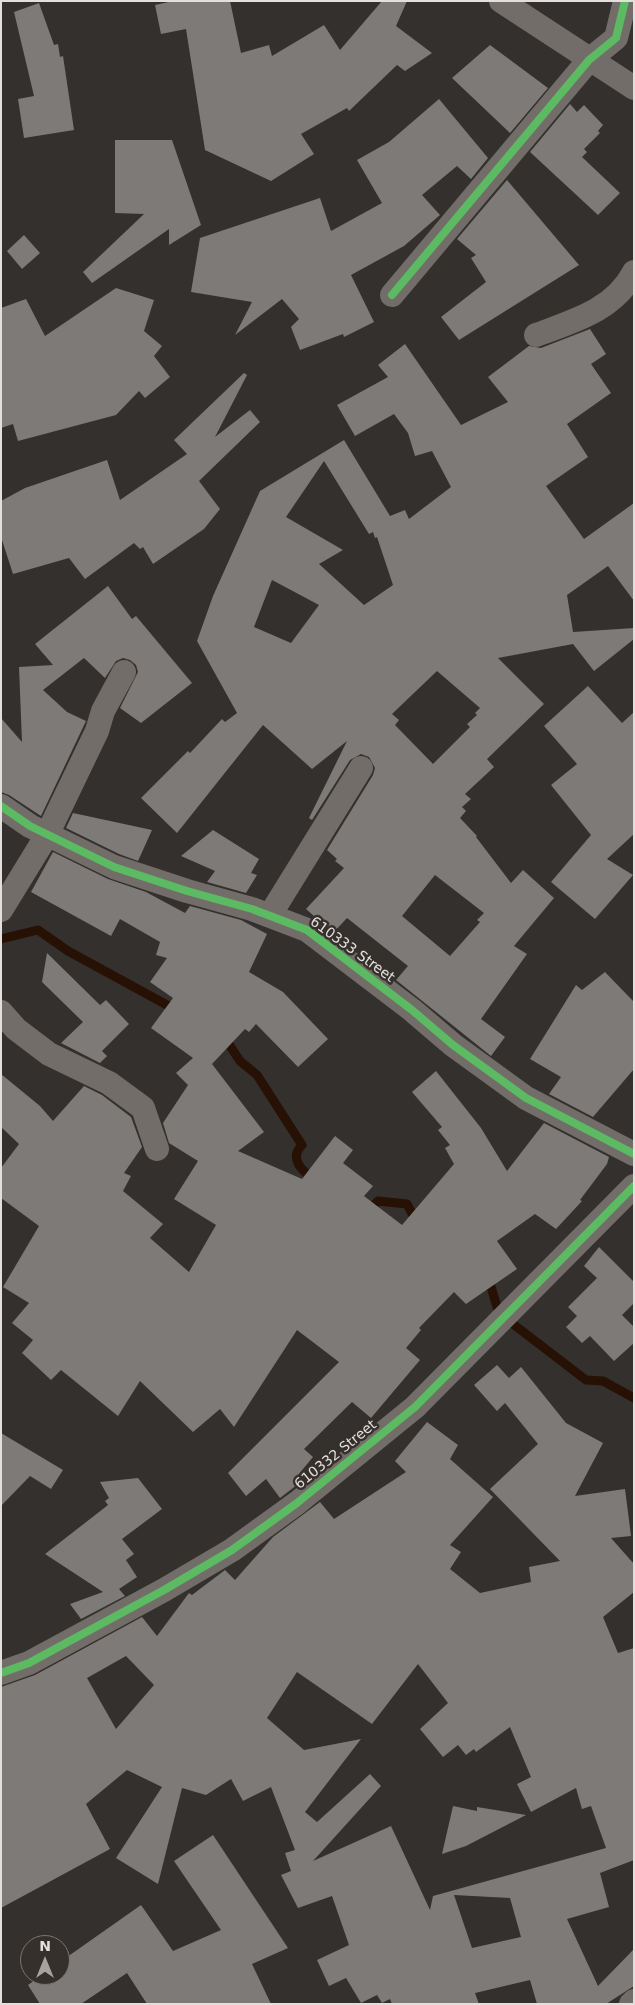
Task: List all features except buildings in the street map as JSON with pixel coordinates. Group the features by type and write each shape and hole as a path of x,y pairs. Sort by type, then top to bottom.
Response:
{"street":[{"path":"501,1 634,88"},
{"path":"392,295 589,60 616,38 625,1"},
{"path":"536,335 598,311 627,285 634,272"},
{"path":"1,910 48,835 97,731 103,711 124,672"},
{"path":"270,915 361,768"},
{"name":"610333 Street","path":"1,806 48,835 114,867 270,915 307,930 412,1010 453,1045 526,1098 634,1154"},
{"path":"1,1012 16,1028 49,1054 109,1083 143,1108 157,1149"},
{"name":"610332 Street","path":"1,1673 29,1663 164,1590 232,1550 297,1502 415,1407 634,1186"}],"waterway":[{"path":"1,939 38,930 68,951 178,1011"},
{"path":"224,1037 240,1061 257,1075 302,1145 296,1155 297,1160 302,1169 314,1180"},
{"path":"368,1211 378,1201 407,1204 414,1217 420,1223"},
{"path":"485,1278 490,1283 497,1307 513,1324 586,1380 603,1381 634,1398"}],"cycle path":[{"path":"392,295 589,60 616,38 625,1"},
{"path":"1,806 30,826 114,867 187,891 252,909 307,930 412,1010 453,1045 526,1098 634,1154"},
{"path":"1,1673 29,1663 164,1590 232,1550 297,1503 415,1407 634,1186"}]}
